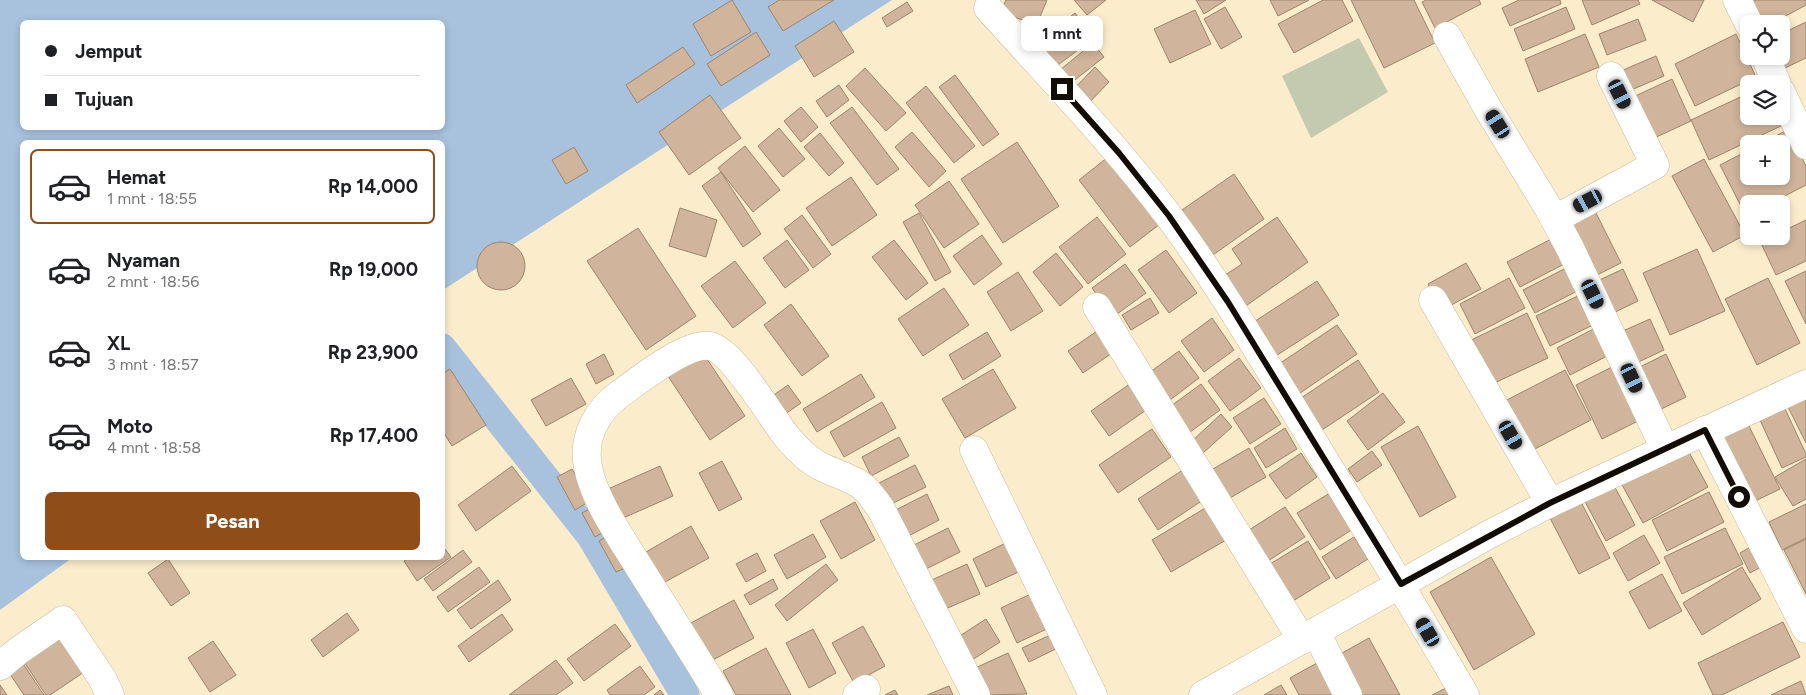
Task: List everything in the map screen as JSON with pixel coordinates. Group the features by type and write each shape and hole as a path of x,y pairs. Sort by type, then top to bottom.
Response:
{"street":[{"path":"1737,0 1744,15"},
{"path":"988,8 1108,139 1169,216 1228,302 1401,584 1465,695"},
{"path":"1447,36 1488,109 1555,219 1608,325 1665,449"},
{"path":"1555,219 1655,165 1611,76"},
{"path":"1790,111 1806,145"},
{"path":"1433,300 1550,503"},
{"path":"1097,307 1348,695"},
{"path":"719,695 620,536 603,505 591,480 586,450 587,440 596,418 616,396 681,352 702,346 718,350 732,361 788,438 808,458 825,469 860,485 875,500 976,695"},
{"path":"1203,695 1550,503 1806,384"},
{"path":"1705,430 1806,629"},
{"path":"974,450 1093,695"},
{"path":"0,666 63,620 102,678 110,695"}],"green space":[{"path":"1359,38 1388,92 1311,138 1282,76"}],"water":[{"path":"0,0 892,0 445,289 445,140 20,140 20,560 69,560 0,610"}],"building":[{"path":"732,0 751,32 711,56 693,24"},
{"path":"779,0 834,0 783,31 768,7"},
{"path":"1006,0 1047,0 1036,26 1001,11"},
{"path":"1074,0 1106,0 1087,15"},
{"path":"1196,0 1226,0 1204,14"},
{"path":"1270,0 1309,0 1278,16"},
{"path":"1323,0 1342,0 1353,21 1294,53 1278,24"},
{"path":"1351,0 1414,0 1435,43 1384,68"},
{"path":"1426,0 1479,0 1481,4 1435,28 1422,2"},
{"path":"1519,0 1560,0 1561,4 1510,26 1502,8"},
{"path":"1582,0 1638,0 1640,4 1592,25"},
{"path":"1652,0 1704,0 1693,22"},
{"path":"1756,0 1806,0 1806,5 1788,15 1755,15 1749,3"},
{"path":"907,2 913,11 887,27 882,18"},
{"path":"1225,7 1242,37 1221,49 1204,19"},
{"path":"1566,7 1575,29 1523,51 1514,29"},
{"path":"1195,10 1211,44 1170,63 1154,29"},
{"path":"1075,13 1094,38 1054,68 1035,44"},
{"path":"1638,19 1646,40 1607,55 1599,34"},
{"path":"834,21 854,52 814,77 795,46"},
{"path":"1806,22 1806,58 1785,68 1784,65 1790,65 1790,30"},
{"path":"756,32 770,55 721,86 707,64"},
{"path":"1585,34 1599,67 1538,92 1525,59"},
{"path":"1736,34 1740,43 1740,65 1750,65 1755,75 1740,75 1740,85 1695,106 1675,64"},
{"path":"1093,43 1104,57 1066,87 1055,74"},
{"path":"683,47 695,64 637,103 626,85"},
{"path":"1656,56 1664,76 1624,93 1616,73"},
{"path":"1095,67 1109,82 1084,108 1069,94"},
{"path":"865,68 906,113 886,131 846,86"},
{"path":"955,75 999,134 983,146 939,87"},
{"path":"1672,79 1691,121 1650,140 1631,98"},
{"path":"839,85 849,100 827,117 816,101"},
{"path":"926,86 975,146 954,163 906,103"},
{"path":"710,95 741,138 689,175 659,132"},
{"path":"1740,97 1740,125 1783,125 1762,135 1740,135 1740,145 1709,160 1691,120"},
{"path":"801,107 818,127 801,142 784,121"},
{"path":"852,107 899,169 877,185 830,123"},
{"path":"779,128 805,159 783,177 758,146"},
{"path":"1787,130 1790,135 1778,135"},
{"path":"912,132 946,171 929,187 895,147"},
{"path":"820,133 844,163 829,176 804,147"},
{"path":"1790,136 1806,166 1806,185 1787,195 1740,195 1740,204 1720,165 1740,155 1740,185 1790,185"},
{"path":"1017,142 1059,206 1003,243 961,179"},
{"path":"745,146 780,190 753,212 718,168"},
{"path":"574,147 588,171 566,184 552,160"},
{"path":"1108,157 1160,224 1130,247 1079,180"},
{"path":"1704,159 1740,226 1740,238 1713,252 1672,176"},
{"path":"721,172 761,234 743,247 702,186"},
{"path":"1234,174 1264,219 1210,257 1179,212"},
{"path":"851,177 877,215 832,246 806,208"},
{"path":"949,181 979,224 944,248 915,205"},
{"path":"1593,207 1621,263 1589,279 1561,222"},
{"path":"680,208 717,220 706,257 669,246"},
{"path":"919,213 951,272 935,281 903,222"},
{"path":"802,215 831,254 813,268 784,229"},
{"path":"1097,217 1126,254 1088,284 1059,247"},
{"path":"1277,217 1308,262 1243,308 1222,277 1242,264 1232,249"},
{"path":"1806,220 1806,261 1776,275 1762,245 1790,245 1790,228"},
{"path":"638,228 696,316 646,350 587,261"},
{"path":"982,235 1002,264 974,285 953,256"},
{"path":"1557,236 1570,261 1520,287 1507,262"},
{"path":"787,240 809,270 785,288 763,258"},
{"path":"894,240 928,283 906,300 872,257"},
{"path":"501,242 510,244 518,249 523,257 525,266 523,275 518,283 510,288 501,290 492,288 484,283 479,275 477,266 479,257 484,249 492,244"},
{"path":"1697,249 1725,311 1670,335 1643,273"},
{"path":"1166,250 1197,293 1169,313 1138,270"},
{"path":"1056,253 1083,287 1060,306 1033,272"},
{"path":"735,261 766,303 733,328 701,286"},
{"path":"1466,263 1481,289 1442,310 1428,284"},
{"path":"1125,264 1146,293 1113,317 1092,288"},
{"path":"1570,266 1581,289 1535,313 1523,290"},
{"path":"1623,269 1638,301 1607,316 1591,284"},
{"path":"1806,271 1806,324 1785,281"},
{"path":"1018,272 1043,311 1011,331 987,292"},
{"path":"1509,278 1525,308 1475,334 1460,304"},
{"path":"1768,278 1800,343 1757,365 1725,299"},
{"path":"1317,281 1339,315 1268,361 1246,327"},
{"path":"944,288 969,325 923,356 898,319"},
{"path":"1584,293 1599,322 1550,346 1536,316"},
{"path":"1150,298 1159,313 1131,330 1122,315"},
{"path":"791,304 829,356 802,376 764,325"},
{"path":"1527,313 1548,358 1488,386 1467,342"},
{"path":"1212,318 1234,350 1204,372 1181,341"},
{"path":"1650,319 1664,350 1630,366 1616,334"},
{"path":"1603,324 1617,351 1570,375 1557,348"},
{"path":"1337,325 1357,354 1290,400 1270,370"},
{"path":"1100,329 1115,351 1083,373 1068,351"},
{"path":"987,332 1001,356 963,380 949,355"},
{"path":"701,350 745,416 710,440 666,373"},
{"path":"1179,351 1199,378 1166,403 1146,375"},
{"path":"604,354 614,374 596,384 586,364"},
{"path":"1666,354 1686,397 1653,413 1632,371"},
{"path":"1239,358 1261,388 1230,411 1208,381"},
{"path":"1358,360 1379,392 1313,436 1292,404"},
{"path":"1620,363 1646,417 1602,439 1576,385"},
{"path":"450,369 486,425 452,446 445,435 445,372"},
{"path":"993,369 1016,408 965,438 942,399"},
{"path":"1565,370 1591,420 1527,453 1501,403"},
{"path":"861,374 875,397 817,432 803,409"},
{"path":"571,378 586,404 546,426 531,400"},
{"path":"1131,383 1149,408 1109,436 1091,411"},
{"path":"1201,384 1220,410 1186,435 1167,409"},
{"path":"788,385 801,403 784,415 771,397"},
{"path":"1806,387 1806,443 1784,399"},
{"path":"1383,393 1405,422 1368,450 1347,421"},
{"path":"1264,398 1281,424 1250,444 1233,418"},
{"path":"1780,398 1806,454 1806,457 1782,468 1755,409"},
{"path":"882,402 896,428 844,457 830,432"},
{"path":"1221,414 1232,427 1203,453 1192,441"},
{"path":"1748,424 1780,489 1749,504 1717,439"},
{"path":"1418,426 1456,497 1420,517 1381,447"},
{"path":"1285,428 1297,449 1266,468 1254,448"},
{"path":"1152,429 1171,457 1118,493 1099,465"},
{"path":"899,437 909,456 871,476 862,457"},
{"path":"1685,445 1708,487 1643,523 1620,481"},
{"path":"1249,448 1266,477 1230,498 1213,469"},
{"path":"1372,451 1382,465 1357,482 1348,469"},
{"path":"1301,453 1317,477 1286,499 1269,475"},
{"path":"1806,459 1806,499 1793,506 1775,477"},
{"path":"722,461 742,499 719,511 699,473"},
{"path":"915,465 926,487 885,507 875,485"},
{"path":"512,466 531,491 476,531 458,505"},
{"path":"660,466 673,496 621,519 608,489"},
{"path":"1189,466 1209,496 1158,530 1138,499"},
{"path":"572,469 590,501 575,510 557,477"},
{"path":"1610,478 1635,525 1606,541 1581,494"},
{"path":"1709,492 1724,522 1667,551 1652,520"},
{"path":"1330,493 1353,529 1320,550 1297,513"},
{"path":"927,494 939,520 901,540 888,514"},
{"path":"855,502 875,540 841,559 820,521"},
{"path":"1581,502 1610,558 1579,574 1550,518"},
{"path":"1806,504 1806,538 1782,550 1769,522"},
{"path":"593,507 606,531 595,537 582,513"},
{"path":"1207,507 1226,540 1171,572 1152,540"},
{"path":"1285,507 1305,537 1268,561 1249,530"},
{"path":"691,526 709,558 663,583 646,552"},
{"path":"948,528 960,552 916,574 904,550"},
{"path":"1725,528 1743,564 1682,594 1664,557"},
{"path":"813,534 826,557 787,579 774,555"},
{"path":"1644,535 1660,563 1628,581 1613,553"},
{"path":"608,536 625,568 616,572 599,541"},
{"path":"1354,537 1368,559 1336,579 1322,557"},
{"path":"1014,539 1027,568 986,587 973,559"},
{"path":"1806,539 1806,594 1784,550"},
{"path":"1308,541 1330,578 1293,601 1270,564"},
{"path":"1759,542 1770,562 1750,573 1740,553"},
{"path":"445,549 451,557 417,581 404,561 445,560"},
{"path":"463,550 472,562 433,591 424,579"},
{"path":"757,553 766,571 746,582 736,564"},
{"path":"1491,557 1535,634 1474,670 1430,592"},
{"path":"169,560 190,593 171,606 148,573"},
{"path":"826,564 838,580 787,621 775,605"},
{"path":"967,564 980,594 936,613 923,584"},
{"path":"479,567 490,582 448,612 437,597"},
{"path":"1742,567 1761,599 1702,635 1683,603"},
{"path":"1662,574 1682,611 1649,629 1629,592"},
{"path":"773,579 778,589 750,605 744,595"},
{"path":"498,580 511,600 471,629 457,610"},
{"path":"1037,591 1053,626 1017,643 1001,608"},
{"path":"734,600 754,638 709,662 689,624"},
{"path":"347,613 359,630 323,657 311,640"},
{"path":"502,614 513,630 469,662 458,646"},
{"path":"986,619 1000,642 969,662 955,639"},
{"path":"1783,622 1800,657 1722,695 1713,695 1698,663"},
{"path":"615,624 631,646 584,681 567,659"},
{"path":"863,626 885,666 854,683 832,643"},
{"path":"813,629 836,673 809,688 786,643"},
{"path":"65,630 90,668 50,695 46,695 22,659"},
{"path":"1059,631 1066,644 1029,662 1022,648"},
{"path":"1369,638 1400,695 1356,695 1335,657"},
{"path":"213,641 236,675 210,692 188,658"},
{"path":"766,648 791,695 736,695 723,671"},
{"path":"1008,653 1027,694 985,695 973,669"},
{"path":"18,656 44,695 24,695 4,665"},
{"path":"1326,658 1346,695 1299,695 1290,678"},
{"path":"556,660 573,683 556,695 509,695"},
{"path":"640,666 655,687 644,695 610,695 607,690"},
{"path":"1801,681 1806,695 1771,695"},
{"path":"0,685 7,695 0,695"},
{"path":"1281,685 1287,695 1264,695"},
{"path":"949,686 953,695 927,695"},
{"path":"1450,686 1454,695 1432,695"},
{"path":"660,690 664,695 654,695"},
{"path":"895,690 898,695 885,695"}],"waterway":[{"path":"445,352 591,536 685,695"}],"route":[{"path":"1062,89 1108,139 1142,181 1169,216 1228,302 1401,584 1550,503 1705,430 1739,497"}]}
